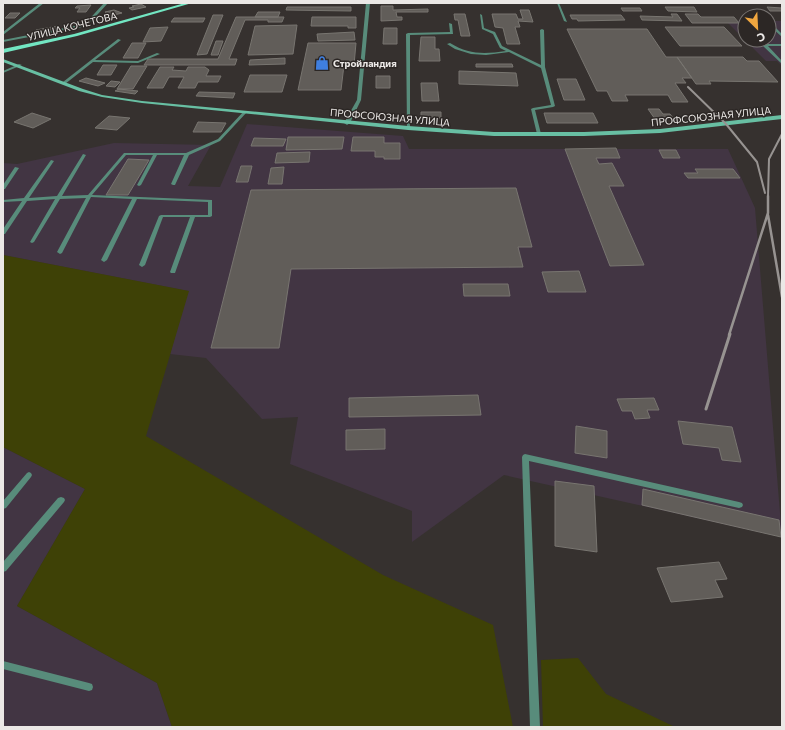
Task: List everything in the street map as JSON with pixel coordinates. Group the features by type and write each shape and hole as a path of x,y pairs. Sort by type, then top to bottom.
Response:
{"main road":[{"name":"УЛИЦА КОЧЕТОВА","path":"3,51 74,35 190,3"},
{"name":"ПРОФСОЮЗНАЯ УЛИЦА","path":"3,60 102,96 142,102 408,128 494,134 660,131 782,117"}],"street":[{"path":"3,34 42,3"},
{"path":"74,35 86,25 106,3"},
{"path":"347,123 359,100 368,3"},
{"path":"3,41 86,25"}],"lane":[{"path":"558,3 566,21"},
{"path":"481,15 483,28 494,33 501,47 543,68"},
{"path":"408,128 408,34 452,33 450,24"},
{"path":"539,134 533,109 553,106 543,68 542,30"},
{"path":"64,83 119,40"},
{"path":"449,44 457,50 480,55 510,51"},
{"path":"767,48 782,63"},
{"path":"92,61 138,62 158,54"},
{"path":"3,72 20,65"},
{"path":"60,252 90,196 125,154 187,154 219,140 245,112"},
{"path":"139,185 156,154"},
{"path":"173,184 187,154"},
{"path":"32,242 84,155"},
{"path":"3,233 52,161"},
{"path":"3,188 17,168"},
{"path":"3,201 90,196 210,201 210,216 161,216 142,265"},
{"path":"104,260 135,198"},
{"path":"173,272 193,216"},
{"path":"535,727 525,457 740,505"},
{"path":"3,506 29,475"},
{"path":"3,568 61,500"},
{"path":"3,665 89,687"}],"shaded area":[{"path":"726,21 737,21 737,32"},
{"path":"777,21 782,21 782,66 777,61 766,61 753,48 777,48"},
{"path":"247,124 403,136 409,149 728,149 755,208 782,537 504,475 412,542 412,511 290,464 298,417 262,419 206,358 170,354 188,291 3,255 3,163 17,164 114,143 211,145 188,186 220,187"},
{"path":"3,255 189,291 146,436 383,575 493,625 513,727 172,727 157,683 17,606 85,489 3,447"},
{"path":"3,447 85,489 17,606 157,683 172,727 3,727"},
{"path":"578,658 606,694 675,727 543,727 541,660"}],"building":[{"path":"141,4 146,7 132,10 129,8 134,7 132,6"},
{"path":"91,5 86,12 77,12 80,8 75,8 77,6"},
{"path":"381,6 393,6 393,10 428,9 428,12 396,12 397,17 402,17 402,20 381,21"},
{"path":"287,7 351,7 351,11 286,10"},
{"path":"665,7 694,7 697,12 668,11"},
{"path":"767,7 782,8 782,11 777,11 777,8"},
{"path":"621,8 640,8 642,11 623,11"},
{"path":"114,10 122,13 110,16 105,12"},
{"path":"520,10 529,10 533,22 518,21 520,27 515,27 520,44 507,44 503,28 495,27 492,14 516,14 518,19 523,19"},
{"path":"258,12 280,12 278,17 255,17"},
{"path":"10,13 20,13 15,18 5,18"},
{"path":"454,14 465,14 470,36 461,36 458,20 455,20"},
{"path":"671,14 677,14 682,21 642,20 640,16 673,17"},
{"path":"685,14 698,14 701,17 734,17 737,21 737,23 692,23"},
{"path":"213,15 223,15 207,54 197,55"},
{"path":"570,15 621,15 625,20 578,21 577,19 572,19"},
{"path":"236,17 284,17 282,22 268,22 268,20 245,20 229,59 237,59 235,65 144,65 148,59 218,59"},
{"path":"312,17 356,17 356,28 348,28 348,26 311,26"},
{"path":"174,18 205,18 203,22 171,22"},
{"path":"297,25 293,54 248,55 255,26"},
{"path":"58,26 60,28 38,33 36,30"},
{"path":"168,27 161,41 143,42 150,28"},
{"path":"665,27 724,27 737,41 737,46 680,46"},
{"path":"384,28 397,28 397,44 383,44"},
{"path":"567,29 647,29 666,57 677,57 692,78 682,78 686,83 675,83 688,102 672,102 668,95 625,95 628,101 612,101 607,91 597,91"},
{"path":"354,32 355,40 318,41 317,34"},
{"path":"421,37 435,37 435,49 439,49 440,61 419,61"},
{"path":"216,41 223,41 218,55 211,55"},
{"path":"132,43 146,43 138,58 123,58"},
{"path":"308,43 356,43 354,65 344,65 341,90 298,90"},
{"path":"677,57 743,57 747,61 759,61 778,82 709,81 711,84 696,84"},
{"path":"285,58 285,64 249,65 250,60"},
{"path":"476,64 512,64 513,67 476,67"},
{"path":"103,65 117,65 111,75 97,75"},
{"path":"131,66 147,66 133,89 117,89"},
{"path":"160,67 174,67 172,70 186,71 188,67 205,67 209,70 206,76 221,76 218,82 198,82 195,88 178,88 184,77 169,77 163,88 147,88"},
{"path":"459,71 516,73 518,86 459,84"},
{"path":"250,75 287,75 282,92 244,92"},
{"path":"376,76 390,76 390,88 376,88"},
{"path":"86,78 105,83 98,86 79,81"},
{"path":"557,79 576,79 585,100 564,100"},
{"path":"111,81 120,82 115,87 106,86"},
{"path":"421,83 437,83 439,101 422,101"},
{"path":"119,89 138,91 135,94 115,91"},
{"path":"199,92 235,93 233,98 196,96"},
{"path":"648,109 659,109 663,114 670,114 673,118 655,119"},
{"path":"421,112 441,112 441,118 421,118"},
{"path":"32,113 51,119 33,128 14,122"},
{"path":"544,113 593,113 598,123 547,123"},
{"path":"109,116 130,118 117,130 95,128"},
{"path":"198,122 226,123 221,132 193,132"},
{"path":"288,137 344,137 342,149 286,150"},
{"path":"353,137 384,137 384,143 400,143 400,159 384,159 384,157 375,157 375,151 351,151"},
{"path":"254,138 286,139 283,146 251,146"},
{"path":"616,148 620,158 596,158 599,164 612,163 624,186 609,186 644,265 610,266 565,149"},
{"path":"659,150 676,150 680,158 663,158"},
{"path":"310,152 309,162 275,163 277,153"},
{"path":"128,159 149,160 128,195 106,195"},
{"path":"241,166 252,166 248,182 236,182"},
{"path":"284,167 282,184 268,184 271,168"},
{"path":"695,169 733,169 740,178 688,178 684,173 698,173"},
{"path":"516,188 532,247 518,247 523,267 291,269 279,348 211,348 251,190"},
{"path":"579,271 586,292 548,292 542,272"},
{"path":"463,284 508,284 510,296 464,296"},
{"path":"478,395 481,415 349,417 349,398"},
{"path":"654,398 659,410 647,410 650,418 635,419 632,411 622,411 617,399"},
{"path":"678,421 732,427 741,462 722,460 719,448 683,444"},
{"path":"576,426 607,431 607,458 575,453"},
{"path":"385,429 385,449 346,450 346,430"},
{"path":"555,481 594,486 597,552 555,546"},
{"path":"643,489 779,520 781,537 642,505"},
{"path":"719,562 727,579 715,580 723,597 671,602 657,568"}],"railway":[{"path":"688,87 726,124 757,162 765,193"},
{"path":"768,197 769,159 782,134"},
{"path":"729,335 768,213 768,197"},
{"path":"768,215 782,297"},
{"path":"706,409 730,334"}],"place":[{"name":"Стройландия","path":"322,63"}]}
